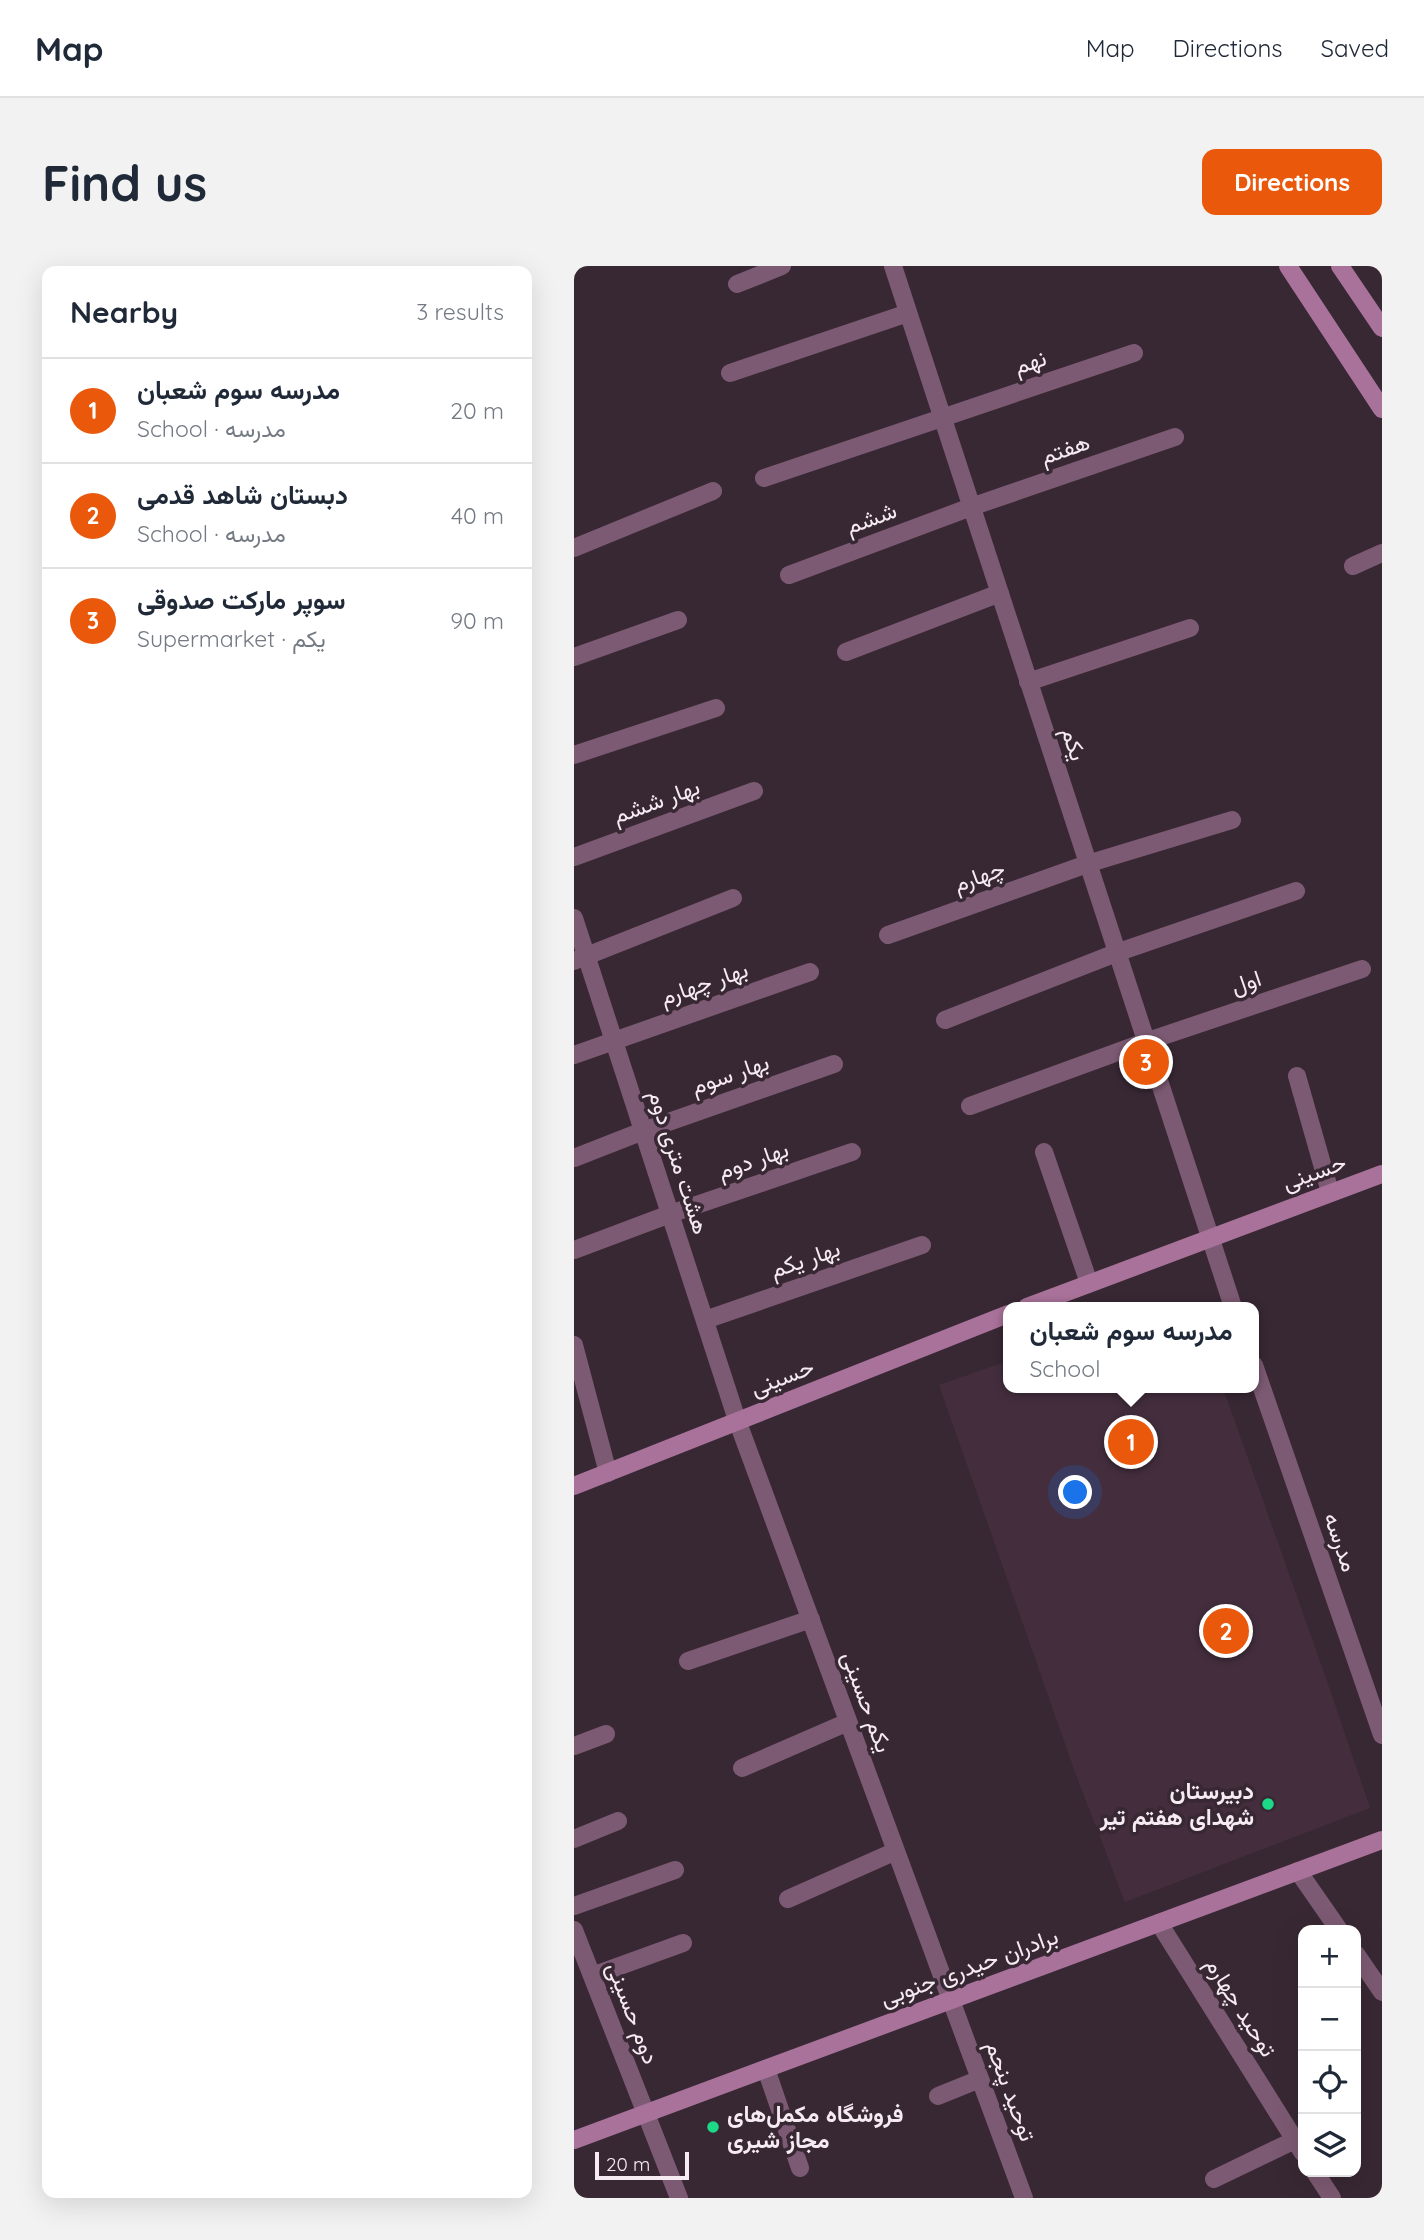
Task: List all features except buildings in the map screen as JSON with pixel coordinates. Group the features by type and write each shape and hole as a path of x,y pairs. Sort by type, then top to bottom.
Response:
{"street":[{"path":"737,284 782,266"},
{"name":"یکم","path":"893,266 1209,1237"},
{"path":"1289,266 1382,409"},
{"path":"1340,266 1382,328"},
{"path":"730,373 908,313"},
{"name":"نهم","path":"764,478 1134,353"},
{"name":"هفتم","path":"971,508 1175,437"},
{"path":"574,548 713,491"},
{"name":"ششم","path":"789,575 971,508"},
{"path":"1353,566 1382,552"},
{"path":"846,653 1000,593"},
{"path":"574,657 678,620"},
{"path":"1028,682 1190,628"},
{"path":"574,755 716,708"},
{"name":"بهار ششم","path":"574,857 754,791"},
{"name":"چهارم","path":"888,935 1087,864 1232,820"},
{"path":"945,1020 1116,953 1296,891"},
{"path":"580,959 733,898"},
{"name":"هشت متری دوم","path":"574,918 580,959 614,1040 737,1420"},
{"name":"اول","path":"970,1106 1145,1042 1362,969"},
{"name":"بهار چهارم","path":"574,1055 810,972"},
{"name":"بهار سوم","path":"574,1158 834,1064"},
{"path":"1297,1076 1331,1192"},
{"name":"بهار دوم","path":"574,1250 852,1152"},
{"path":"1044,1152 1089,1283"},
{"name":"حسینی","path":"1040,1302 1382,1174"},
{"path":"1209,1237 1231,1302"},
{"name":"بهار یکم","path":"705,1320 922,1245"},
{"name":"حسینی","path":"574,1486 1003,1316"},
{"path":"574,1345 608,1473"},
{"name":"مدرسه","path":"1259,1380 1382,1735"},
{"name":"یکم حسینی","path":"737,1420 951,2000"},
{"path":"688,1661 811,1619"},
{"path":"742,1768 848,1722"},
{"path":"574,1746 606,1734"},
{"path":"574,1839 618,1821"},
{"name":"برادران حیدری جنوبی","path":"574,2140 1382,1840"},
{"path":"788,1899 896,1851"},
{"path":"574,1906 675,1870"},
{"path":"1298,1871 1336,1925"},
{"name":"توحید چهارم","path":"1159,1923 1298,2145"},
{"name":"دوم حسینی","path":"574,1930 679,2198"},
{"path":"592,1976 683,1943"},
{"path":"1361,1961 1382,1992"},
{"name":"توحید پنجم","path":"951,2000 1024,2198"},
{"path":"766,2069 800,2168"},
{"path":"938,2096 980,2079"},
{"path":"1214,2179 1298,2147"},
{"path":"1318,2177 1332,2198"}],"shaded area":[{"path":"1003,1363 1003,1393 1225,1393 1370,1808 1125,1902 1075,1772 939,1385"}],"place":[{"name":"سوپر مارکت صدوقی","path":"1146,1062"},
{"name":"مدرسه سوم شعبان","path":"1131,1442"},
{"name":"دبستان شاهد قدمی","path":"1226,1631"},
{"name":"دبیرستان شهدای هفتم تیر","path":"1268,1804"},
{"name":"فروشگاه مکمل‌های مجاز شیری","path":"713,2127"}]}
